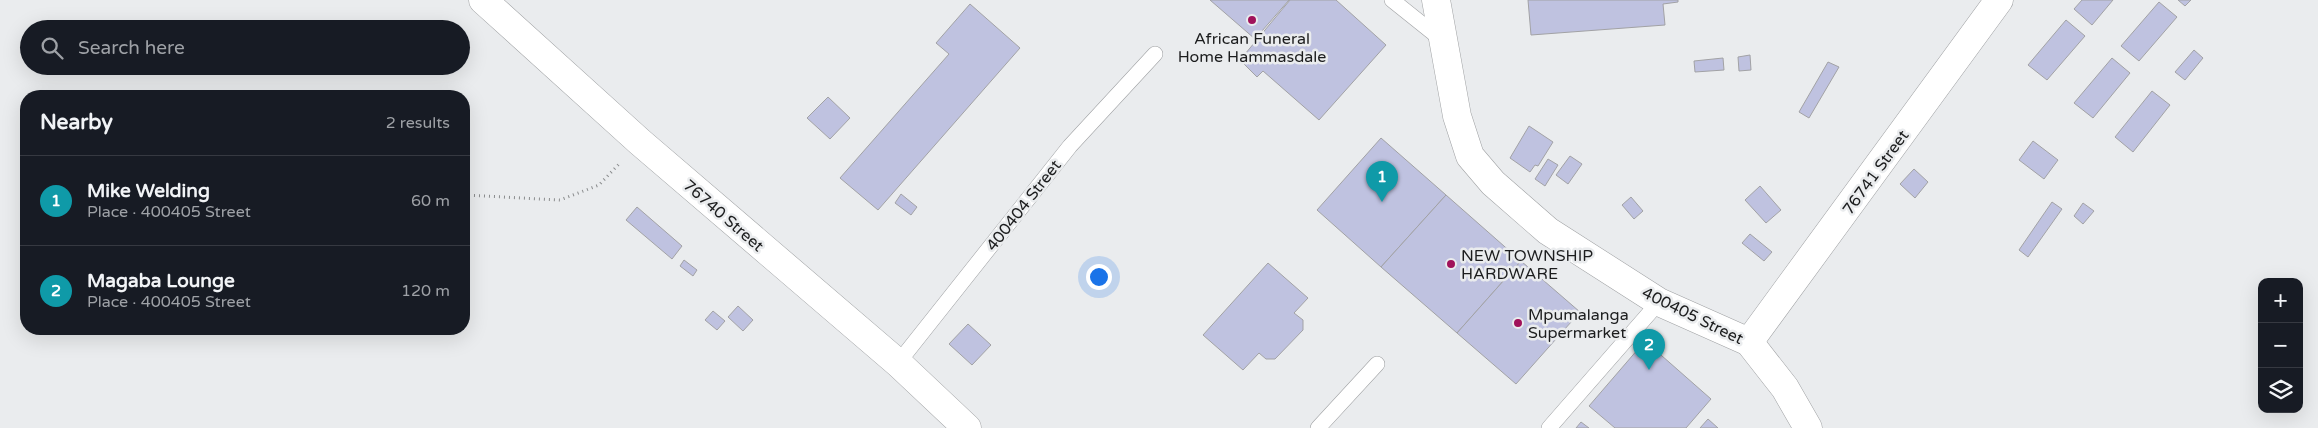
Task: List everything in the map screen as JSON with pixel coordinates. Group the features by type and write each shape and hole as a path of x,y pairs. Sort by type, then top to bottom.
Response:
{"street":[{"name":"76740 Street","path":"483,0 640,142 898,363 967,428"},
{"name":"400405 Street","path":"1436,0 1457,116 1470,156 1493,183 1548,232 1659,302 1749,342 1785,388 1808,428"},
{"name":"76741 Street","path":"1749,342 1999,0"}],"lane":[{"path":"1392,0 1444,41"},
{"name":"400404 Street","path":"898,363 1070,146 1155,54"},
{"path":"1549,428 1659,302"},
{"path":"1318,428 1378,364"}],"path":[{"path":"470,196 560,200 599,185 640,142"}],"building":[{"name":"African Funeral Home Hammasdale","path":"1210,0 1289,0 1255,39"},
{"path":"1290,0 1336,0 1386,45 1319,120 1263,71 1257,77 1240,60"},
{"path":"1528,0 1678,0 1678,2 1663,4 1665,25 1531,35"},
{"path":"2082,0 2113,0 2092,25 2074,9"},
{"path":"2178,0 2191,0 2185,6"},
{"path":"2159,2 2177,17 2139,61 2121,46"},
{"path":"970,4 1020,48 878,210 840,178 949,54 936,43"},
{"path":"2066,20 2085,36 2047,80 2028,65"},
{"path":"2194,50 2203,58 2185,80 2175,72"},
{"path":"1750,55 1751,70 1739,71 1738,57"},
{"path":"1723,58 1724,70 1695,72 1694,61"},
{"path":"2112,58 2130,73 2093,118 2074,103"},
{"path":"1828,62 1839,67 1809,118 1799,112"},
{"path":"2152,91 2170,105 2133,152 2115,137"},
{"path":"828,97 850,118 830,139 807,118"},
{"path":"1529,126 1553,142 1538,166 1535,165 1530,172 1510,158"},
{"path":"1381,138 1446,195 1381,267 1317,210"},
{"path":"2033,141 2058,160 2044,179 2019,160"},
{"path":"1570,156 1582,164 1568,184 1556,175"},
{"path":"1548,159 1558,165 1545,186 1535,179"},
{"path":"1914,169 1928,182 1915,198 1900,184"},
{"path":"1760,186 1781,210 1766,223 1745,200"},
{"path":"901,194 917,207 911,215 895,203"},
{"name":"NEW TOWNSHIP HARDWARE","path":"1446,195 1521,261 1457,333 1381,267"},
{"path":"1631,197 1643,211 1634,219 1622,205"},
{"path":"2052,202 2062,209 2028,257 2019,250"},
{"path":"2083,203 2094,211 2083,224 2074,216"},
{"path":"637,207 682,246 672,259 626,220"},
{"path":"1750,234 1772,252 1764,261 1742,243"},
{"path":"684,260 697,270 693,276 680,266"},
{"name":"Mpumalanga Supermarket","path":"1521,261 1580,312 1516,384 1457,333"},
{"path":"1268,263 1308,298 1294,313 1303,320 1303,330 1275,359 1266,359 1259,353 1243,370 1203,335"},
{"path":"738,306 753,320 743,331 728,317"},
{"path":"713,311 725,321 717,330 705,320"},
{"path":"968,324 991,345 972,365 949,344"},
{"path":"1645,341 1711,399 1686,428 1615,428 1589,406"},
{"path":"1708,419 1718,428 1700,428"},
{"path":"1581,422 1589,428 1576,428"}],"place":[{"name":"African Funeral Home Hammasdale","path":"1252,20"},
{"name":"Mike Welding","path":"1382,202"},
{"name":"NEW TOWNSHIP HARDWARE","path":"1451,264"},
{"name":"Mpumalanga Supermarket","path":"1518,323"},
{"name":"Magaba Lounge","path":"1649,370"}]}
